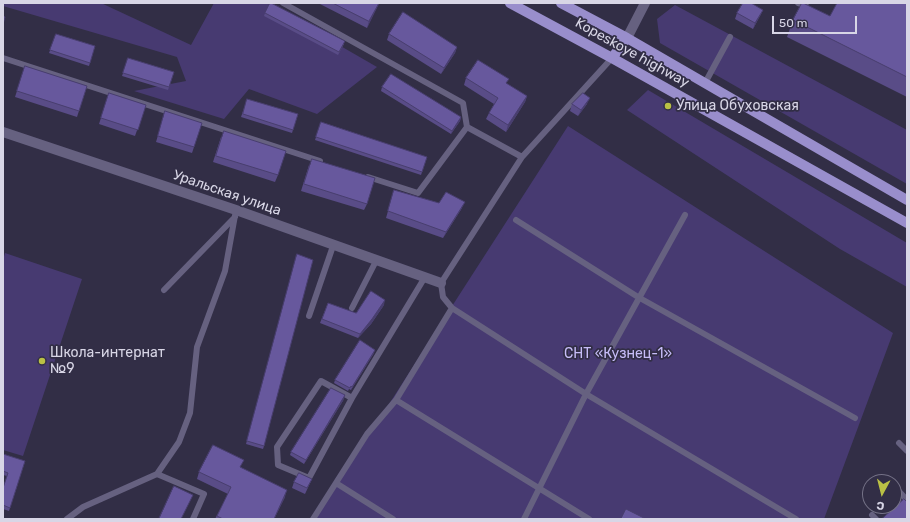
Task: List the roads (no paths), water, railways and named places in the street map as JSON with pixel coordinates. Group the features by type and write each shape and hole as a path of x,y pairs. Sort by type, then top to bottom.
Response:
{"main road":[{"name":"Kopeskoye highway","path":"510,3 612,58 907,223"},
{"name":"Kopeskoye highway","path":"561,3 627,38 907,200"},
{"path":"612,58 627,38"}],"street":[{"path":"627,38 645,3"},
{"name":"Уральская улица","path":"3,132 235,214 441,283"}],"lane":[{"path":"283,3 463,103 466,127 418,194 365,176"},
{"path":"798,3 805,5 806,3"},
{"path":"705,83 730,37"},
{"path":"3,58 328,164"},
{"path":"612,58 522,157 441,283 443,297 452,308 586,394 796,519"},
{"path":"466,127 522,157"},
{"path":"164,290 235,214"},
{"path":"67,519 83,507 157,474 179,442 190,413 197,347 225,271 235,214"},
{"path":"524,519 586,394 684,215"},
{"path":"516,220 638,297 855,418"},
{"path":"309,316 333,246"},
{"path":"352,308 376,261"},
{"path":"352,398 321,381 277,448 278,465 309,478 352,398 425,278"},
{"path":"313,519 367,434 396,400 452,308"},
{"path":"396,400 589,519"},
{"path":"899,443 907,451"},
{"path":"157,474 204,494 193,519"},
{"path":"336,483 393,519"}],"place":[{"name":"Улица Обуховская","path":"668,106"},
{"name":"Школа-интернат №9","path":"42,361"}],"park label":[{"name":"СНТ «Кузнец-1»","path":"618,354"}]}
